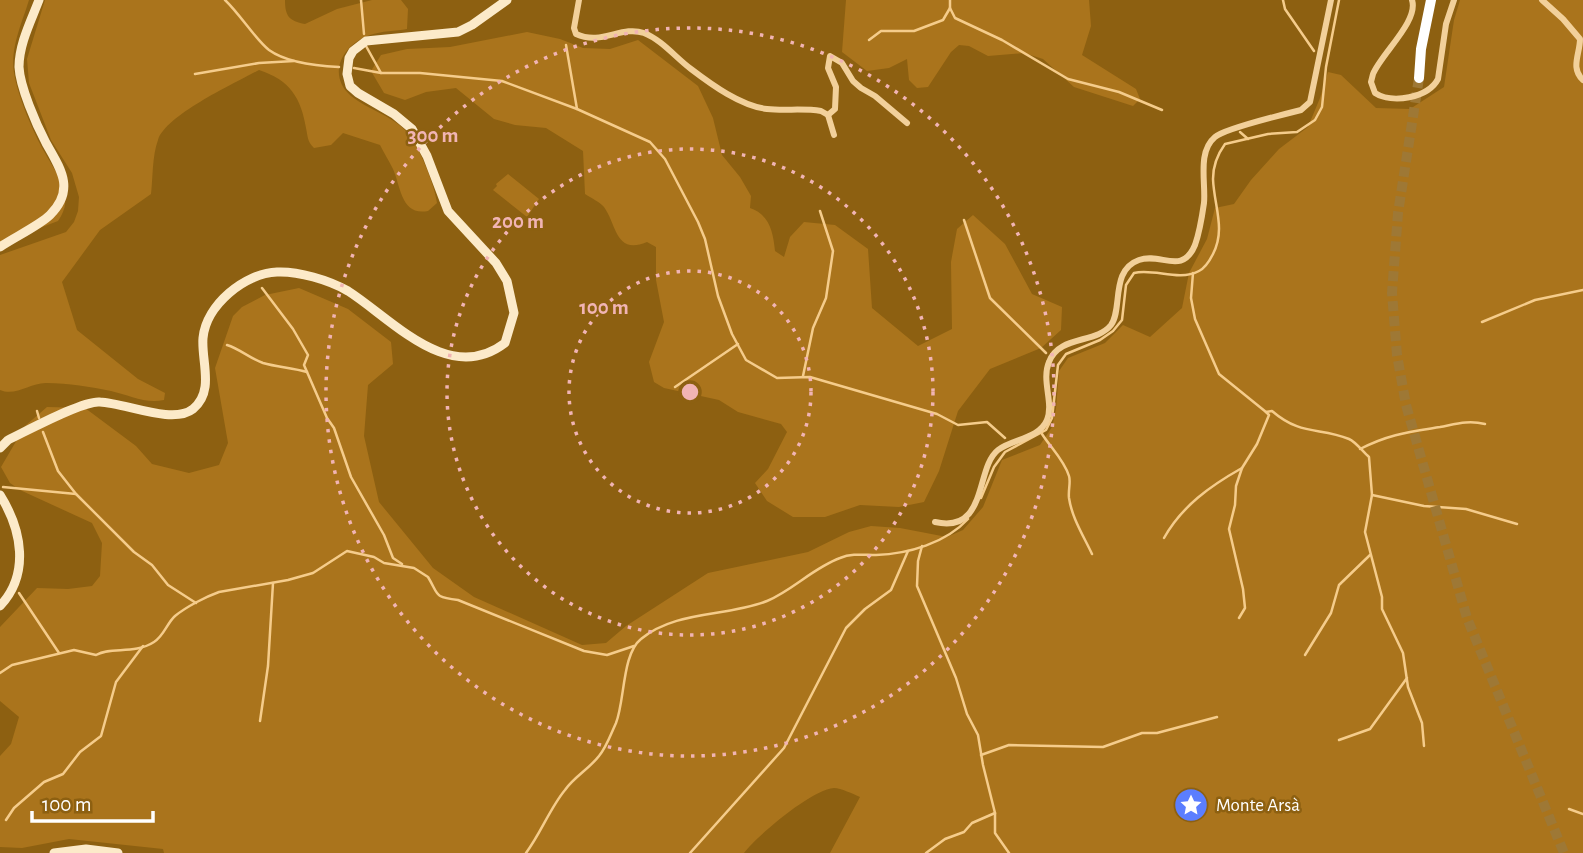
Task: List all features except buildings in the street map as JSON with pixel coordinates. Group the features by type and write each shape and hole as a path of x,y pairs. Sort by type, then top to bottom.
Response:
{"highway":[{"path":"1419,78 1421,50 1431,0"}],"street":[{"path":"0,247 50,215 63,192 64,177 46,142 19,69 26,37 39,0"},
{"path":"0,448 8,440 93,402 172,415 190,411 200,400 206,379 203,339 205,327 221,303 237,288 258,275 293,273 331,283 347,290 415,341 446,353 481,357 505,344 514,313 508,281 496,263 448,211 427,156 412,129 350,86 346,66 354,51 366,41 458,32 507,0"},
{"path":"579,0 574,28 576,34 598,39 626,32 641,32 653,37 693,70 732,96 763,109 821,111 828,115 834,135"},
{"path":"935,522 950,523 966,515 975,505 995,453 1044,425 1048,415 1048,362 1053,354 1066,345 1103,332 1110,326 1115,315 1119,285 1125,272 1142,259 1179,261 1192,251 1200,230 1204,200 1204,161 1213,139 1227,131 1301,110 1310,102 1331,0"},
{"path":"1412,0 1414,5 1410,20 1373,74 1372,88 1381,97 1388,99 1406,97 1435,85 1446,24 1454,0"},
{"path":"1542,0 1580,39 1576,68 1578,76 1583,80"},
{"path":"828,115 835,109 836,87 828,68 830,56 842,63 853,81 861,88 875,96 907,123"},
{"path":"0,495 11,513 19,539 20,557 17,579 11,593 0,606"},
{"path":"54,853 86,849 118,853"}],"shaded area":[{"path":"0,0 29,0 15,45 14,73 31,125 63,186 65,203 58,221 0,243"},
{"path":"45,0 285,0 289,17 305,24 337,9 372,0 401,0 408,9 407,29 360,39 352,45 341,61 340,78 351,96 392,120 410,136 425,165 437,203 428,211 412,209 407,205 380,145 343,133 331,145 314,148 308,139 297,99 279,79 259,70 202,100 164,130 155,153 151,194 100,230 62,282 77,330 138,379 165,393 164,400 144,400 103,390 55,383 41,383 12,392 0,390 0,255 66,232 78,211 79,197 72,173 51,140 29,83 27,59"},
{"path":"846,0 1089,0 1091,26 1082,55 1136,89 1140,99 1133,106 1074,87 1043,59 1024,53 988,56 969,46 959,45 951,52 928,87 917,88 909,80 907,59 889,68 867,71 842,52"},
{"path":"1460,0 1583,0 1583,853 830,853 860,797 834,788 812,796 799,805 744,853 164,853 163,849 69,839 22,848 0,847 0,756 11,744 19,717 0,701 0,627 37,588 68,589 92,586 100,576 102,543 92,523 20,490 10,483 1,467 25,426 47,407 85,408 136,446 152,464 189,473 219,465 228,443 215,368 233,316 242,307 265,295 299,288 348,309 391,342 393,364 368,385 364,436 379,502 433,568 474,597 582,645 606,643 626,626 708,573 808,552 849,532 871,526 900,528 947,537 963,530 983,507 1002,460 1040,445 1052,427 1059,371 1068,358 1105,343 1123,325 1150,337 1182,308 1189,273 1207,239 1215,208 1234,204 1279,149 1308,127 1328,72 1341,75 1376,108 1410,109 1444,87 1454,20"},
{"path":"527,32 560,39 583,48 610,49 638,40 698,86 713,118 722,155 751,196 750,208 762,215 769,225 775,251 784,257 790,237 804,222 835,225 868,249 872,308 918,346 952,329 951,262 957,229 973,215 1005,244 1032,294 1062,307 1061,330 1041,348 990,369 958,411 939,471 924,502 899,507 860,505 825,517 793,517 767,501 755,483 768,469 787,432 781,424 738,412 719,400 664,388 654,382 649,362 664,322 656,280 656,247 647,242 629,245 623,241 604,207 585,194 583,151 546,128 515,125 494,119 456,88 426,92 405,100 384,93 371,71 381,55 407,49 450,47"},
{"path":"508,174 539,199 527,217 493,190"}],"waterway":[{"path":"225,0 269,50 303,63 339,67"},
{"path":"361,0 364,34"},
{"path":"950,0 950,8 955,18 1002,40 1068,79 1119,92 1162,110"},
{"path":"1283,0 1285,9 1314,51"},
{"path":"981,498 994,467 1005,452 1046,430 1052,418 1058,365 1066,354 1100,340 1122,320 1126,285 1134,273 1191,274 1201,270 1209,261 1219,236 1214,169 1225,144 1268,134 1297,132 1315,120 1322,107 1326,67 1339,0"},
{"path":"869,40 881,31 914,31 943,20 950,8"},
{"path":"566,45 577,109"},
{"path":"366,46 381,73"},
{"path":"195,74 259,63 294,61"},
{"path":"354,68 381,73 420,73 502,81 577,109 650,142 665,159 698,222 705,239 718,296 732,334 746,360 777,378 810,377 937,414 958,425 987,422 1005,438"},
{"path":"1240,132 1248,139"},
{"path":"803,376 813,328 826,298 833,251 820,211"},
{"path":"964,220 990,298 1046,353"},
{"path":"1193,273 1191,298 1195,319 1219,374 1266,412 1272,411 1301,428 1349,439 1369,457 1372,495 1365,532 1382,597 1382,609 1403,653 1408,687 1422,723 1424,746"},
{"path":"262,288 293,329 308,355 304,365 334,428 351,477 384,535 393,558 402,564"},
{"path":"1482,322 1535,300 1583,290"},
{"path":"675,387 738,344"},
{"path":"227,345 263,363 307,372"},
{"path":"37,411 39,418"},
{"path":"1239,618 1245,608 1243,589 1229,529 1236,486 1242,468 1257,444 1269,415 1266,412"},
{"path":"1360,449 1409,432 1462,423 1485,424"},
{"path":"43,432 58,471 76,494 134,552 152,565 168,585 196,603"},
{"path":"1042,434 1067,470 1073,513 1092,554"},
{"path":"1164,538 1179,516 1198,498 1242,468"},
{"path":"3,487 76,494"},
{"path":"1372,495 1424,506 1466,509 1517,524"},
{"path":"526,853 560,797 602,753 619,713 630,655 641,639 655,630 686,618 767,601 821,567 844,556 888,554 926,546 949,535 968,519"},
{"path":"922,546 918,561 917,586 956,678 967,714 978,735 995,813 995,833 1009,853"},
{"path":"0,673 12,665 74,650 96,655 146,646 160,636 175,616 208,597 219,592 313,573 347,551 374,557 384,563 414,568 428,577 436,591 444,598 458,600 584,651 607,655 634,646"},
{"path":"690,853 784,748 846,628 865,609 891,590 908,551"},
{"path":"1305,655 1331,613 1339,585 1370,555"},
{"path":"260,721 268,666 273,583"},
{"path":"19,593 59,653"},
{"path":"6,820 14,808 44,782 63,774 80,752 101,736 116,682 143,646"},
{"path":"1339,740 1370,729 1407,678"},
{"path":"981,755 1009,745 1103,747 1142,733 1157,733 1217,717"},
{"path":"1569,809 1583,814"},
{"path":"926,853 945,839 964,832 972,823 995,813"}],"tunnel":[{"path":"1419,78 1398,213 1392,293 1397,355 1406,405 1467,618 1564,853"}],"place":[{"name":"Monte Arsà","path":"1191,805"}]}
